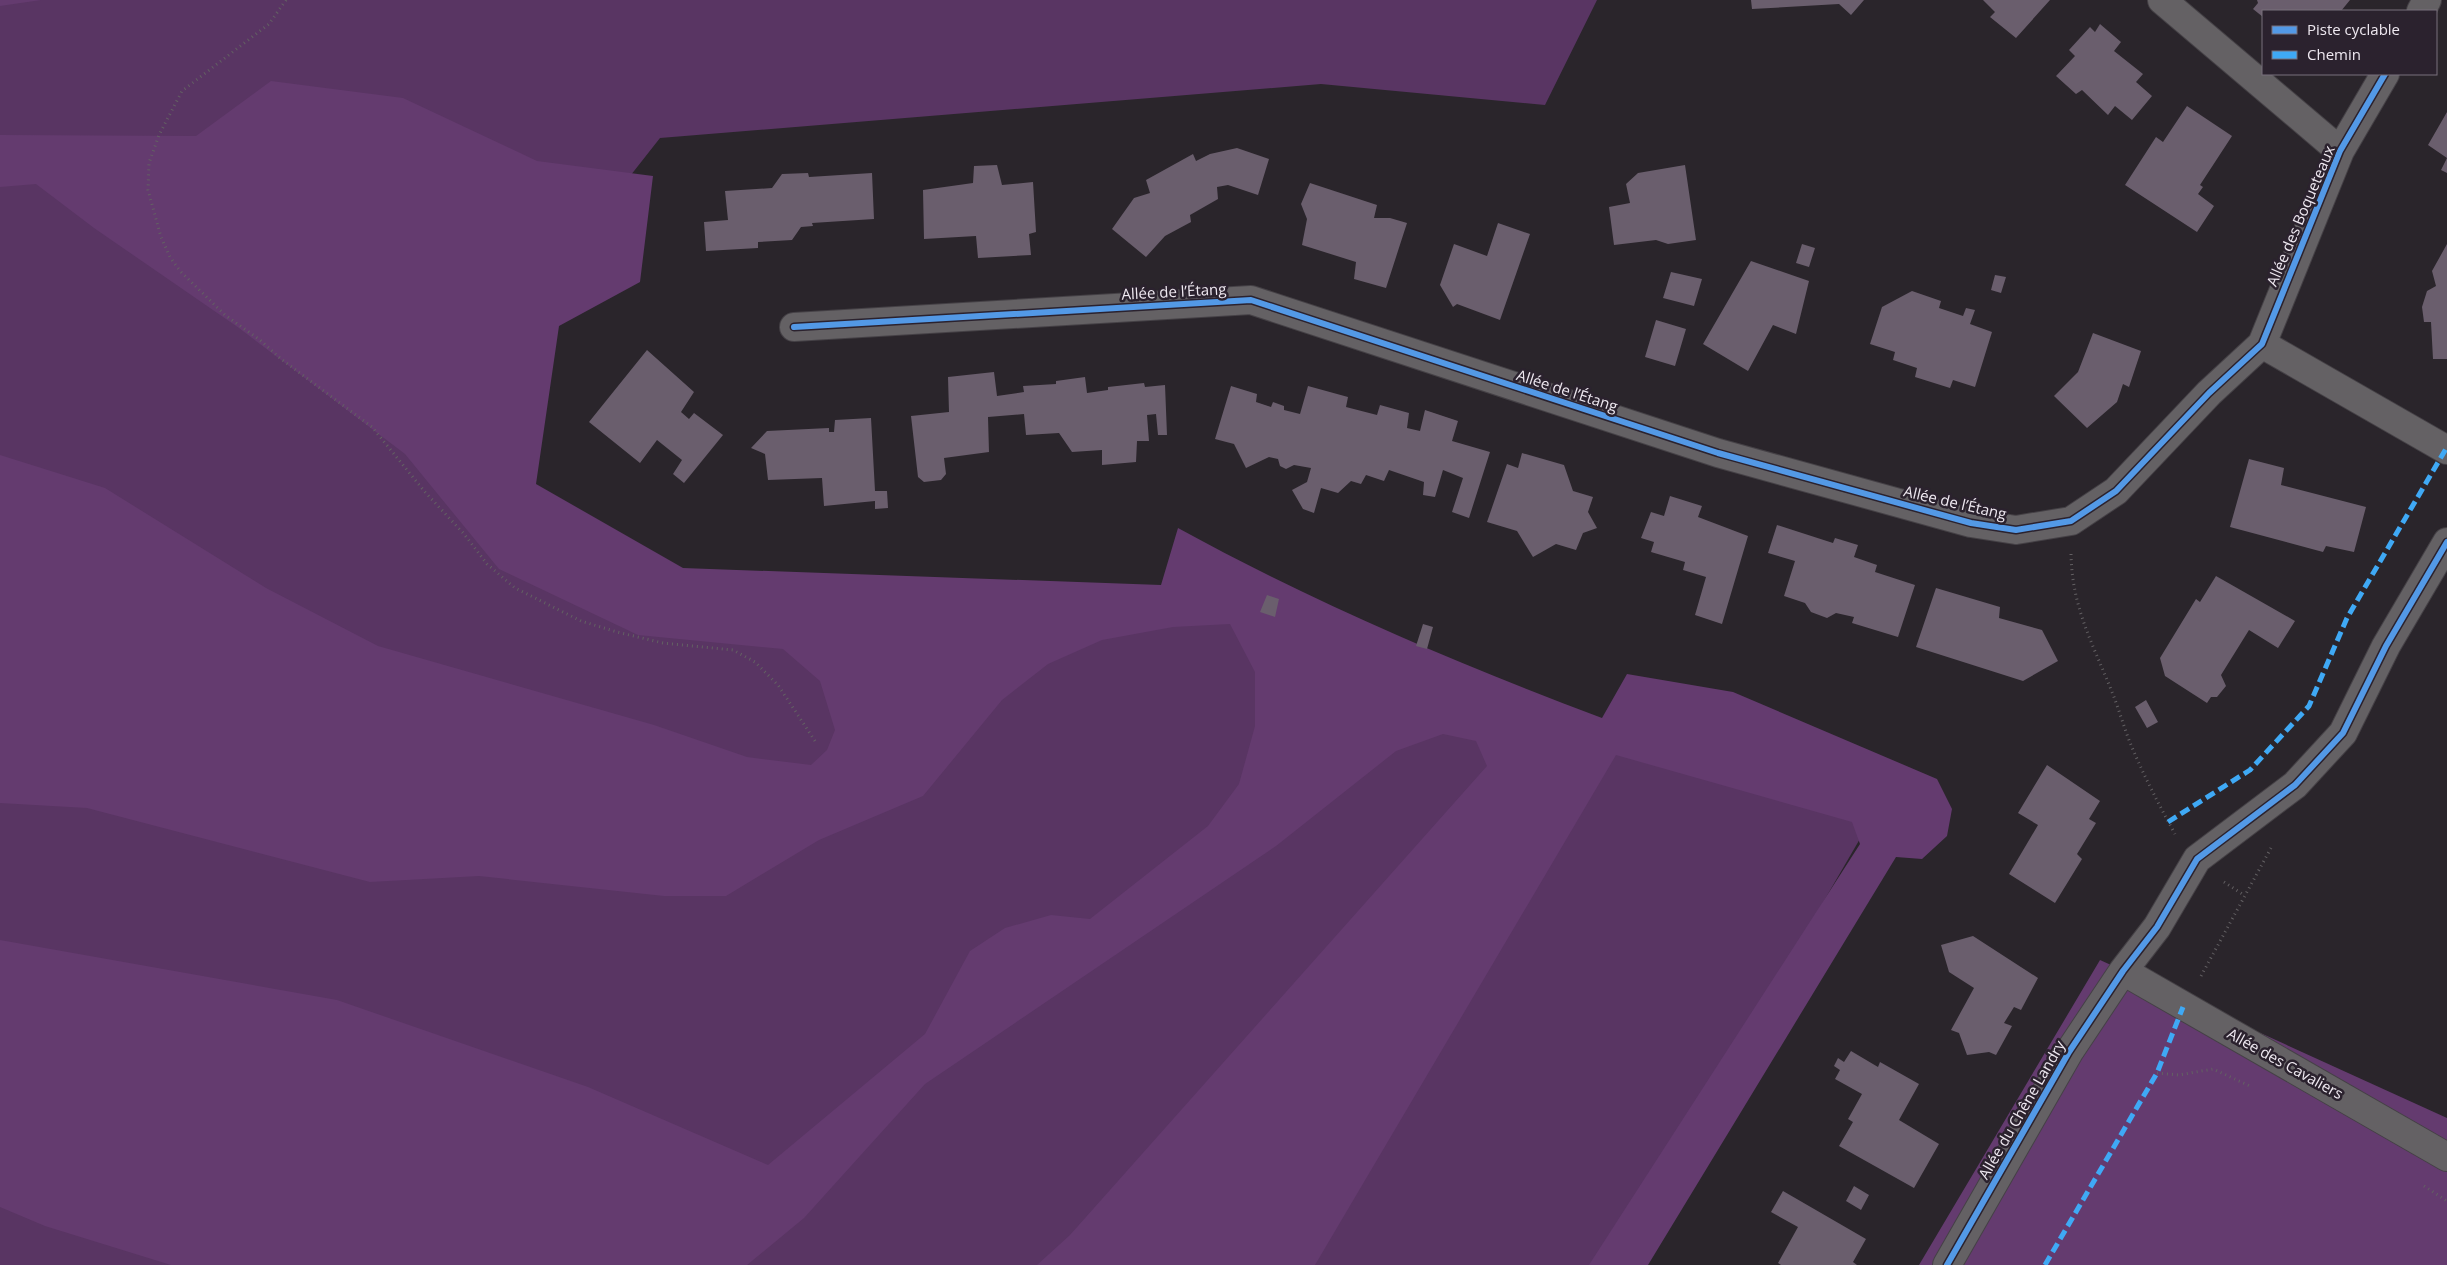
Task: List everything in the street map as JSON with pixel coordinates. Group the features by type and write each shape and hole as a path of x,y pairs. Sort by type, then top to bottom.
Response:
{"street":[{"path":"2162,0 2340,151"},
{"name":"Allée des Boqueteaux","path":"2262,344 2340,151 2384,75"},
{"name":"Allée de l’Étang","path":"794,327 1251,300 1718,453 1962,520 2016,530 2071,521 2116,491 2209,393 2262,344"},
{"path":"2262,344 2447,450"},
{"path":"2197,859 2295,785 2343,733 2386,646 2447,542"},
{"name":"Allée du Chêne Landry","path":"1947,1265 2069,1052 2123,971 2157,927 2197,859"},
{"name":"Allée des Cavaliers","path":"2123,971 2447,1157"}],"path":[{"path":"286,0 269,24 182,90 159,135 149,163 148,190 170,257 180,270 225,315 260,340 296,371 372,427 425,492 464,534 486,564 515,588 581,621 616,632 663,643 733,650 755,662 778,686 815,740"},
{"path":"2071,521 2072,578 2084,627 2112,692 2131,744 2156,800 2181,844 2197,859 2244,895"},
{"path":"2183,1006 2273,844"},
{"path":"2157,1073 2178,1075 2214,1069 2258,1089"},
{"path":"2418,1182 2447,1201"}],"shaded area":[{"path":"0,0 1597,0 1545,105 1321,84 660,138 505,335 467,405 584,602 1192,608 1875,813 1612,1265 0,1265"},
{"path":"0,0 41,0 0,6"},
{"path":"271,81 403,98 537,161 653,176 640,282 559,326 536,484 683,568 1161,585 1178,528 1281,581 1440,654 1602,718 1627,674 1733,692 1937,779 1952,809 1947,836 1922,859 1896,857 1648,1265 1589,1265 1860,844 1852,822 1616,755 1315,1265 1037,1265 1070,1235 1487,766 1476,741 1443,734 1396,751 1276,846 925,1084 804,1218 747,1265 171,1265 45,1226 0,1207 0,940 337,1000 588,1087 768,1165 925,1034 970,951 1005,928 1051,915 1090,919 1208,826 1239,784 1255,726 1255,672 1230,624 1173,627 1102,640 1048,664 1002,700 923,796 819,840 726,896 664,896 479,876 370,882 87,808 0,803 0,455 105,488 266,588 378,646 654,725 747,757 811,765 827,750 835,730 820,681 783,649 638,635 499,569 405,454 239,328 94,228 36,184 0,187 0,135 196,136"},
{"path":"2100,960 2447,1118 2447,1265 1919,1265"}],"building":[{"path":"1751,0 1864,0 1851,15 1839,4 1752,9"},
{"path":"1983,0 2050,0 2016,38 1990,17 1995,12"},
{"path":"2257,0 2350,0 2342,10 2262,10 2262,16 2253,9 2258,3"},
{"path":"2100,24 2121,42 2114,51 2143,74 2136,82 2152,96 2132,120 2115,106 2108,115 2082,90 2076,94 2056,76 2075,56 2069,50 2090,27 2095,32"},
{"path":"2187,106 2232,136 2200,185 2203,187 2198,194 2214,206 2197,232 2125,185 2156,137 2163,142"},
{"path":"2447,112 2447,158 2428,145"},
{"path":"1237,148 1269,159 1258,195 1228,185 1217,187 1218,199 1190,215 1191,222 1165,236 1146,257 1112,229 1134,198 1150,193 1146,180 1193,154 1196,161 1210,154"},
{"path":"2447,158 2447,173 2441,170"},
{"path":"997,165 1002,185 1033,182 1036,232 1029,234 1031,255 978,258 976,236 924,239 923,190 973,183 974,166"},
{"path":"1685,165 1696,240 1668,244 1656,240 1614,245 1609,207 1630,203 1626,184 1638,173"},
{"path":"808,173 809,177 872,173 874,219 812,223 813,226 801,227 792,240 758,242 758,248 706,251 704,222 728,220 725,191 772,188 782,174"},
{"path":"1310,183 1377,205 1374,218 1390,218 1407,223 1386,288 1354,279 1356,262 1302,245 1307,219 1301,204"},
{"path":"1498,223 1530,234 1500,320 1457,304 1453,307 1440,285 1454,244 1487,256"},
{"path":"1802,244 1815,248 1809,267 1796,263"},
{"path":"2447,244 2447,359 2433,359 2431,322 2424,322 2422,307 2427,291 2436,286 2432,271"},
{"path":"1751,261 1809,281 1796,334 1773,325 1748,371 1703,344"},
{"path":"1671,272 1702,279 1694,306 1663,298"},
{"path":"1995,275 2006,277 2001,293 1991,290"},
{"path":"1912,291 1941,301 1939,308 1963,316 1966,308 1975,310 1970,324 1992,332 1975,387 1953,380 1950,388 1915,377 1917,368 1893,360 1895,352 1870,344 1882,307"},
{"path":"1656,320 1686,329 1675,366 1645,357"},
{"path":"2093,333 2141,351 2129,387 2123,384 2117,402 2087,428 2054,396 2078,372"},
{"path":"647,350 694,392 681,412 689,419 694,413 723,435 684,483 673,474 682,460 657,440 640,463 589,422"},
{"path":"994,372 997,396 1024,392 1023,386 1056,384 1056,381 1085,377 1087,393 1108,390 1108,387 1144,383 1145,387 1165,385 1167,435 1158,435 1156,414 1147,415 1149,441 1137,441 1136,462 1102,465 1102,450 1072,452 1059,433 1026,435 1024,414 988,417 989,452 944,458 946,474 941,480 924,482 918,477 911,416 949,412 948,377"},
{"path":"1231,386 1257,394 1256,402 1271,407 1273,402 1284,406 1284,410 1300,414 1308,386 1348,397 1346,407 1377,415 1380,405 1409,413 1407,428 1420,431 1425,410 1458,421 1452,441 1490,452 1469,518 1452,512 1463,478 1443,470 1435,497 1423,495 1424,482 1389,470 1384,481 1366,475 1361,484 1351,481 1338,493 1321,488 1314,513 1303,509 1292,490 1307,482 1311,468 1294,465 1286,469 1280,466 1278,459 1269,457 1246,468 1234,444 1215,439"},
{"path":"871,418 875,491 887,491 888,508 875,509 875,501 824,506 822,478 768,480 765,454 751,448 767,431 829,428 829,432 834,432 835,420"},
{"path":"1522,453 1564,465 1573,491 1593,497 1588,512 1597,528 1583,533 1576,550 1556,544 1533,557 1517,531 1487,522 1507,464 1518,468"},
{"path":"2249,459 2284,468 2281,485 2366,507 2354,552 2326,546 2323,552 2230,527"},
{"path":"1670,496 1702,506 1698,517 1748,536 1722,624 1695,615 1706,577 1683,570 1685,562 1651,552 1654,542 1641,538 1651,512 1664,516"},
{"path":"1777,525 1833,543 1835,538 1858,545 1854,557 1877,565 1875,572 1915,585 1898,637 1852,623 1854,617 1836,613 1827,618 1811,612 1805,603 1784,596 1795,561 1768,553"},
{"path":"2216,576 2295,621 2278,648 2249,630 2221,675 2226,686 2217,697 2211,697 2207,703 2165,676 2160,658 2196,599 2200,602"},
{"path":"1936,588 2000,607 1999,618 2042,630 2058,661 2023,681 1916,647"},
{"path":"1267,595 1279,599 1275,617 1260,612"},
{"path":"1423,624 1433,627 1427,649 1416,646"},
{"path":"2146,700 2158,722 2147,728 2135,707"},
{"path":"2047,765 2100,801 2089,819 2096,823 2077,854 2082,859 2055,903 2009,874 2038,825 2018,813"},
{"path":"1973,936 2038,978 2021,1010 2014,1007 2004,1023 2012,1026 1996,1055 1989,1052 1967,1055 1959,1033 1951,1030 1974,988 1949,972 1941,945"},
{"path":"1851,1051 1878,1067 1880,1062 1919,1084 1899,1120 1939,1144 1914,1188 1839,1146 1853,1122 1848,1119 1862,1094 1835,1079 1840,1070 1834,1066 1838,1058 1844,1062"},
{"path":"1854,1186 1869,1195 1861,1210 1846,1201"},
{"path":"1783,1191 1866,1239 1853,1262 1857,1265 1781,1265 1778,1263 1798,1227 1771,1212"}],"marked path":[{"path":"2168,822 2250,770 2309,706 2347,618 2447,447"},
{"path":"2045,1265 2157,1073 2183,1007"}],"cycle path":[{"path":"794,327 1251,300 1718,453 1971,523 2016,530 2071,521 2116,491 2209,393 2262,344 2340,151 2384,75"},
{"path":"1947,1265 2069,1052 2123,971 2157,927 2197,859 2295,785 2343,733 2386,646 2447,542"}]}
